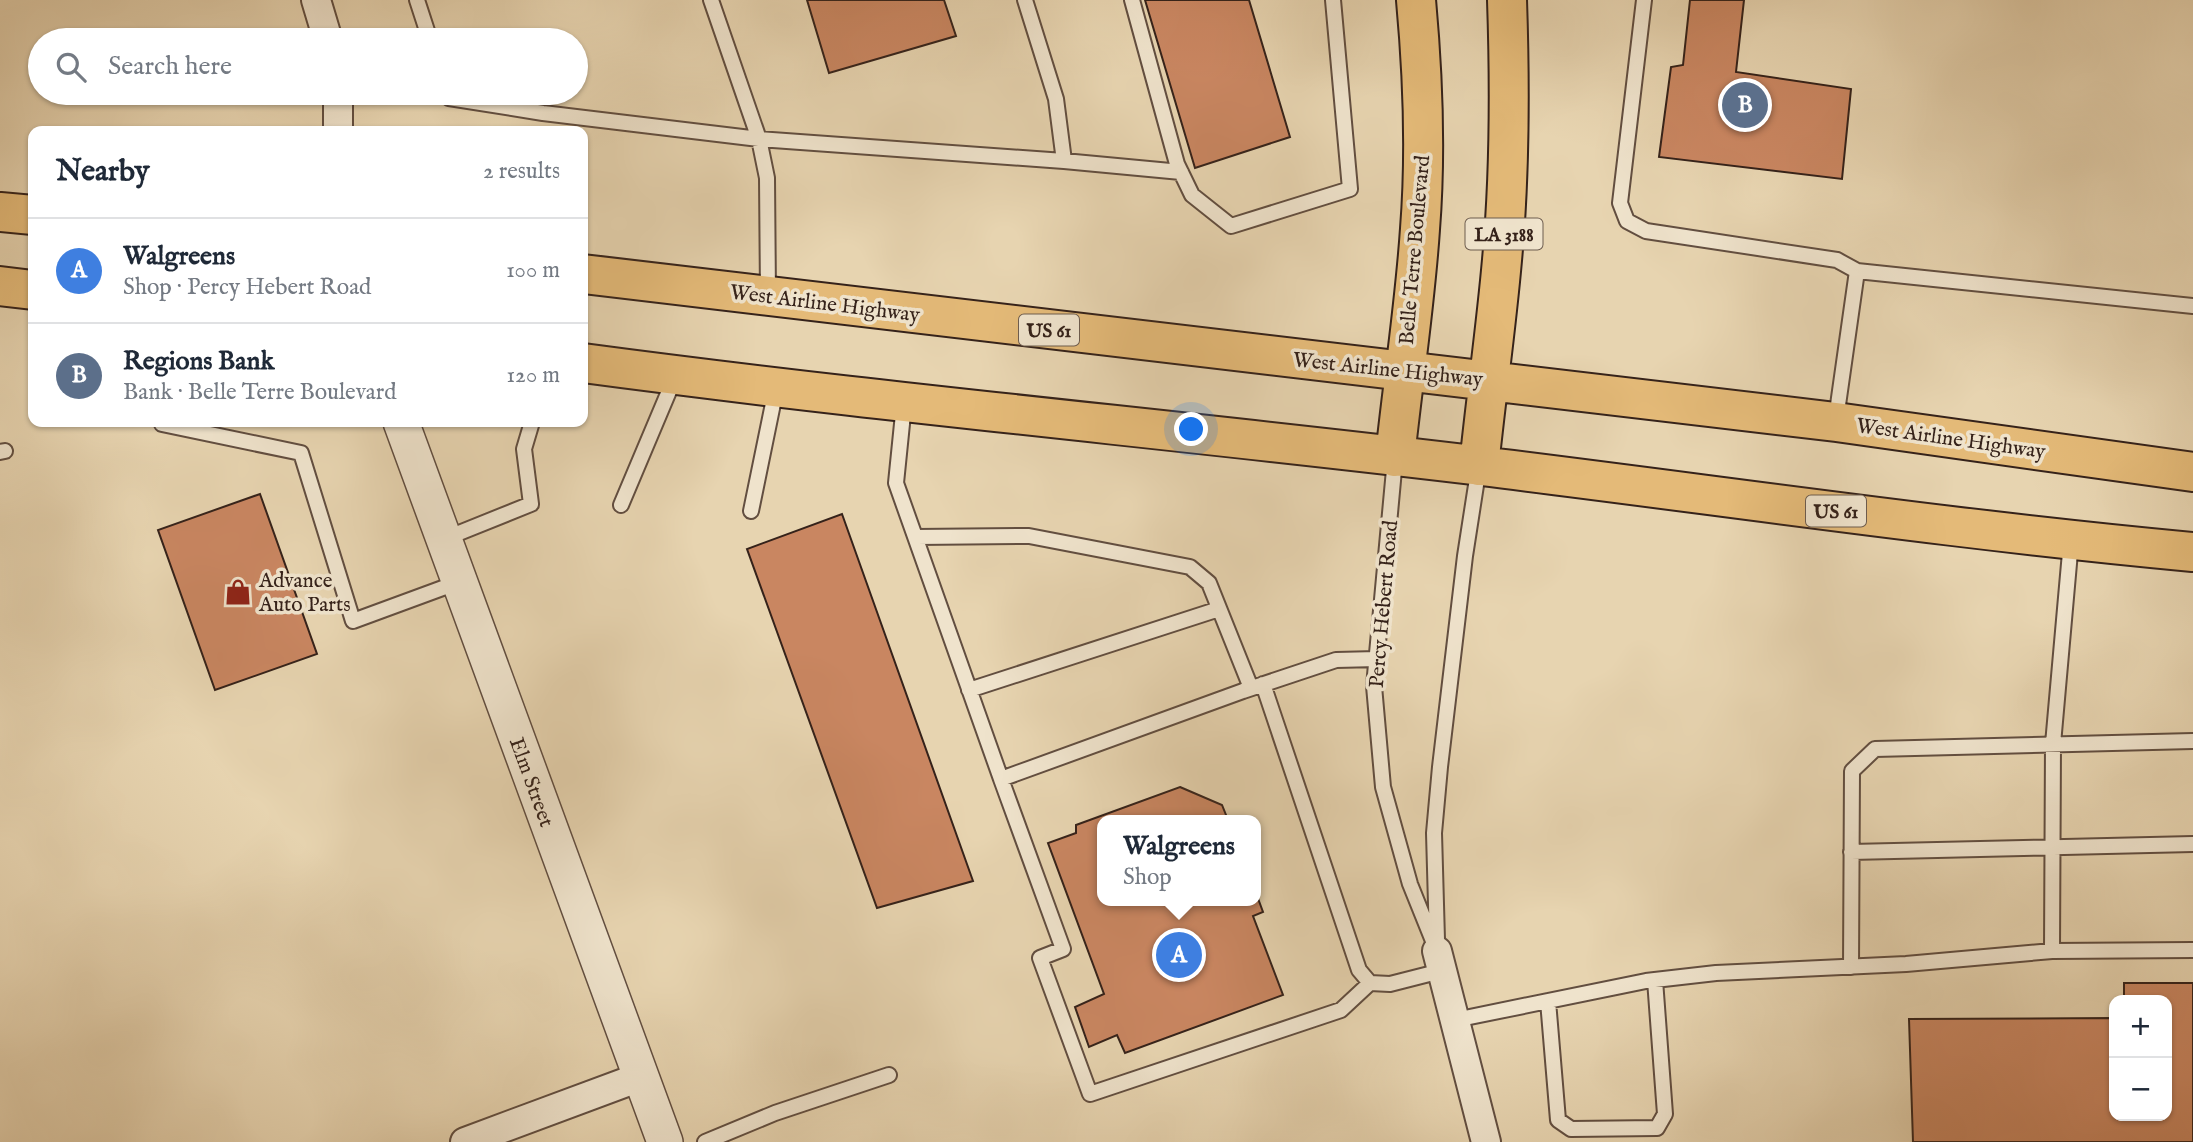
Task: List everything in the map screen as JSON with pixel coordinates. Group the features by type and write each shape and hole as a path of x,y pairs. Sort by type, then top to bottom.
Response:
{"highway":[{"name":"Belle Terre Boulevard","path":"1395,457 1421,215 1423,147 1416,0"},
{"name":"LA 3188","path":"1479,466 1506,202 1510,98 1507,0"},
{"path":"0,212 28,215"},
{"name":"West Airline Highway","path":"588,275 1836,422 2193,472"},
{"path":"0,286 28,289"},
{"name":"US 61","path":"588,364 904,403 1015,413 1479,466 2071,541 2193,552"}],"street":[{"path":"316,0 324,28"},
{"path":"338,105 338,126"},
{"name":"Elm Street","path":"403,427 665,1142"},
{"name":"Percy Hebert Road","path":"1439,961 1486,1142"},
{"path":"465,1142 640,1077"}],"lane":[{"path":"417,0 426,28"},
{"path":"711,0 759,139 767,178 768,297"},
{"path":"1025,0 1056,99 1065,161"},
{"path":"1132,0 1181,172 1192,195 1231,226 1350,189 1334,0"},
{"path":"1644,0 1620,203 1627,221 1646,231 1837,260 1857,271 2193,306"},
{"path":"493,105 759,139 1181,172"},
{"path":"1836,422 1857,271"},
{"path":"621,505 675,375"},
{"path":"751,512 777,386"},
{"path":"904,403 896,483 1063,949 1040,958 1090,1094 1341,1010 1370,983 1390,984 1439,961"},
{"path":"176,427 301,453 353,621 459,582"},
{"path":"443,540 531,504 524,449 531,427"},
{"name":"Percy Hebert Road","path":"1395,457 1374,686 1383,786 1410,884 1439,961"},
{"name":"Percy Hebert Road","path":"1439,961 1434,833 1465,556 1479,466"},
{"path":"916,537 1029,536 1190,567 1209,583 1257,686 1359,970 1370,983"},
{"path":"2052,951 2053,744 2071,541"},
{"path":"969,690 1219,609"},
{"path":"1001,779 1336,660 1377,659"},
{"path":"1850,967 1852,771 1875,749 2193,741"},
{"path":"1851,852 2193,844"},
{"path":"1455,1020 1655,980 1716,973 1906,964 2052,951 2193,950"},
{"path":"1548,1001 1558,1120 1571,1129 1657,1128 1665,1114 1655,980"},
{"path":"705,1142 775,1113 889,1075"}],"building":[{"path":"807,0 944,0 956,36 829,73"},
{"path":"1145,0 1249,0 1290,137 1195,168"},
{"path":"1690,0 1744,0 1736,72 1851,89 1842,179 1659,157 1671,67 1683,65"},
{"name":"Advance Auto Parts","path":"260,494 317,654 215,690 158,530"},
{"path":"842,514 973,881 877,908 747,549"},
{"path":"1180,787 1222,805 1226,815 1103,815"},
{"path":"1097,817 1097,906 1261,906 1263,912 1253,916 1283,995 1125,1053 1117,1035 1089,1047 1075,1007 1104,994 1048,843 1076,833 1076,825"},
{"path":"2124,983 2193,983 2193,1142 1913,1142 1909,1019 2109,1018 2109,1121 2172,1121 2172,995 2124,995"}],"place":[{"name":"Regions Bank","path":"1745,105"},
{"name":"Advance Auto Parts","path":"238,592"},
{"name":"Walgreens","path":"1179,955"}]}
